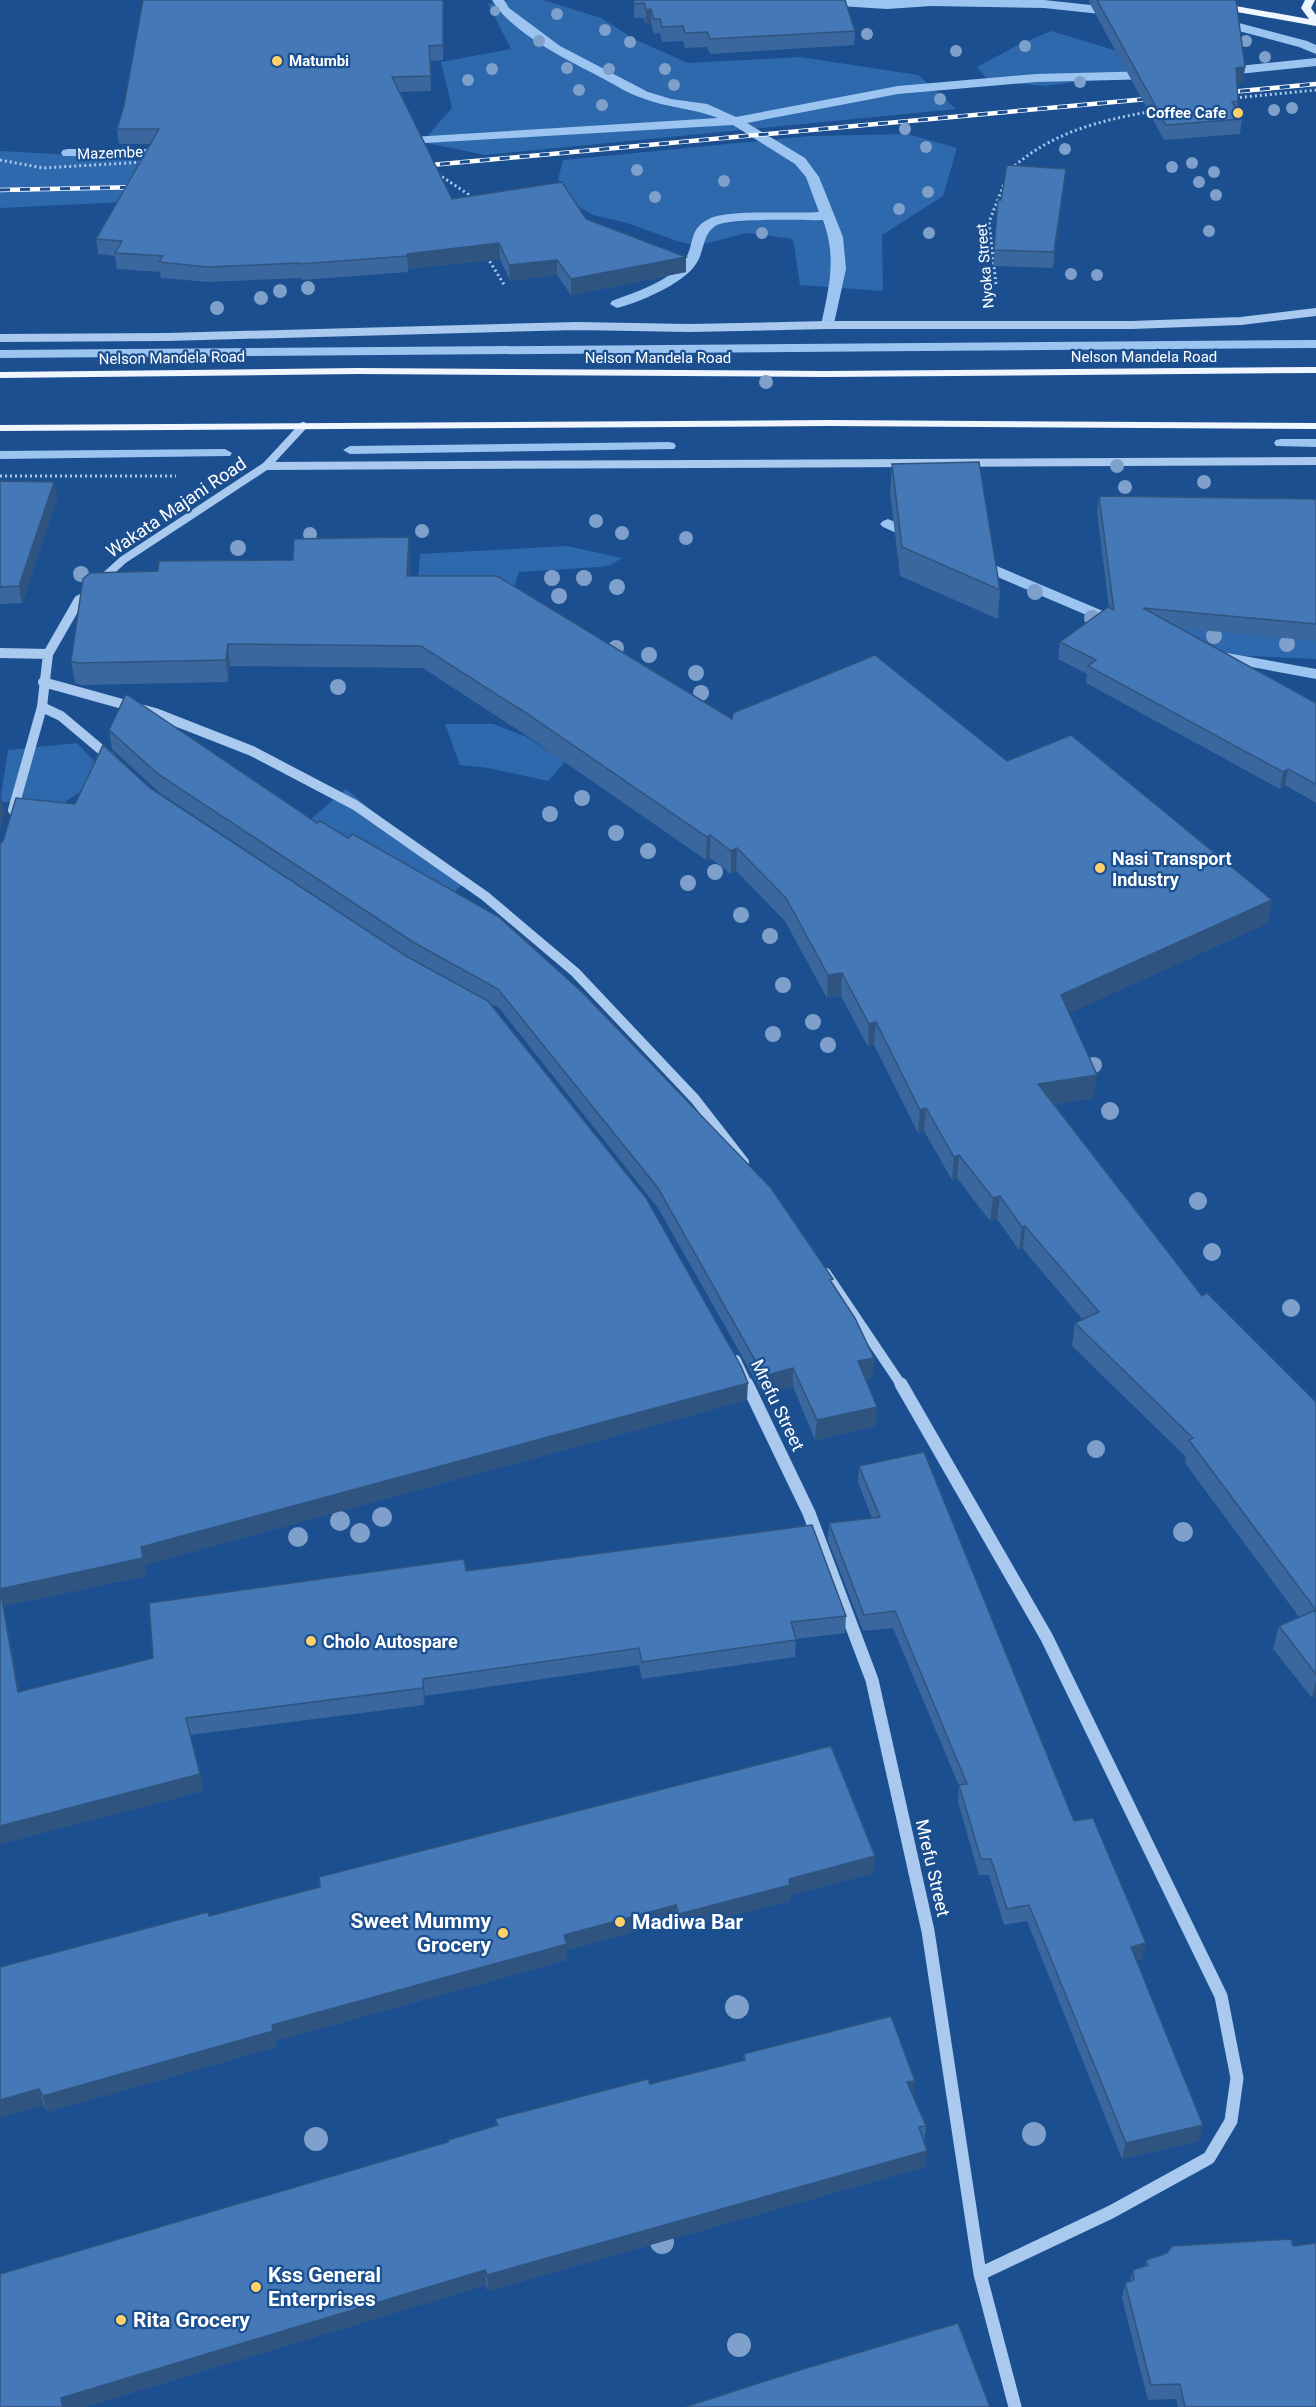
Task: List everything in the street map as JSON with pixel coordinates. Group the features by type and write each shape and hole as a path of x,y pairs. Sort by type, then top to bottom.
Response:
{"main road":[{"path":"1186,0 1316,22"},
{"path":"1310,0 1306,8 1316,22"},
{"name":"Nelson Mandela Road","path":"0,375 358,371 825,374 1316,370"},
{"path":"0,428 829,423 1316,426"}],"street":[{"path":"0,338 167,337 576,326 689,328 828,325 1132,325 1241,321 1316,312"},
{"name":"Wakata Majani Road","path":"0,815 12,815 42,707 43,682 48,654 77,602 123,560 266,466 303,426"},
{"path":"266,466 1316,461"},
{"path":"0,653 48,654"},
{"path":"43,682 155,713 252,751 355,805 485,896 575,972 695,1099 752,1173"},
{"path":"42,707 61,716 121,766"},
{"path":"822,1266 906,1390 1047,1638 1221,1996 1237,2078 1231,2121 1209,2158 1111,2212 980,2274"},
{"name":"Mrefu Street","path":"728,1345 745,1375 809,1513 872,1680 928,1931 980,2274 1015,2407"}],"path":[{"path":"1226,99 1316,90"},
{"path":"1010,170 1025,153 1049,140 1094,123 1164,109"},
{"name":"Mazembe","path":"0,160 43,168 80,164 154,162"},
{"path":"433,171 468,194 468,203"},
{"name":"Nyoka Street","path":"1002,326 988,222 1006,180"},
{"path":"487,256 508,290"},
{"path":"0,476 184,476"}],"shaded area":[{"path":"509,0 543,0 601,18 634,39 688,63 800,57 918,75 956,109 485,155 422,142 452,108 441,62 511,49 488,4"},
{"path":"1051,31 1174,68 1045,86 989,81 977,67 1016,46"},
{"path":"908,134 957,148 943,196 882,235 883,291 800,285 793,239 746,233 697,246 627,223 593,215 570,202 558,179 563,160 809,136"},
{"path":"0,151 106,157 222,171 253,196 0,208"},
{"path":"567,546 622,558 610,565 599,567 519,572 506,610 416,607 420,554"},
{"path":"1157,614 1316,618 1316,659 1206,654"},
{"path":"445,724 493,724 525,736 565,762 548,781 488,768 460,765"},
{"path":"77,743 107,775 60,805 0,802 8,750"},
{"path":"346,789 424,853 465,883 441,902 293,834"}],"building":[{"path":"143,0 443,0 443,45 429,46 431,76 392,77 452,199 562,182 586,219 686,257 571,279 557,260 509,265 499,243 407,254 407,256 300,264 207,267 159,262 163,256 115,253 122,241 96,239 159,129 117,129 124,105"},
{"path":"634,0 845,0 855,31 710,39 707,32 685,33 683,26 662,27 660,19 654,19 651,9 646,10 644,3 634,4"},
{"path":"1097,0 1236,0 1245,67 1236,68 1238,101 1232,102 1242,119 1166,125"},
{"path":"1007,165 1066,169 1054,252 994,250 998,200 1001,200"},
{"path":"979,462 1000,590 902,547 892,464"},
{"path":"0,481 54,482 19,586 0,587"},
{"path":"1099,496 1316,499 1316,624 1143,608 1316,703 1316,784 1288,769 1283,772 1088,666 1096,660 1060,642 1108,607 1114,610"},
{"path":"409,537 407,576 497,576 732,719 733,713 875,655 1007,761 1071,735 1272,900 1061,995 1097,1075 1038,1084 1202,1296 1207,1293 1316,1402 1316,1610 1189,1440 1193,1438 1075,1323 1099,1312 1025,1226 1022,1227 1000,1196 993,1198 959,1155 954,1157 926,1108 920,1110 876,1022 869,1024 842,973 828,975 786,898 737,848 731,851 710,835 707,837 526,713 421,646 228,644 226,660 78,663 71,661 83,579 90,573 158,571 159,561 293,560 294,539"},
{"path":"126,694 317,823 320,821 348,838 353,834 499,917 582,992 771,1188 833,1279 830,1280 855,1318 874,1358 858,1361 877,1407 817,1420 793,1368 764,1376 658,1188 498,989 413,942 158,774 109,730"},
{"path":"103,745 150,788 406,956 488,1001 646,1198 741,1366 748,1383 141,1547 143,1558 0,1589 0,844 3,841 16,798 75,804"},
{"path":"924,1452 1074,1821 1093,1818 1146,1943 1131,1947 1203,2125 1126,2143 1029,1905 1007,1909 991,1859 981,1859 959,1785 967,1784 895,1611 864,1615 829,1523 880,1517 859,1466"},
{"path":"812,1525 846,1616 791,1622 796,1640 642,1662 639,1648 423,1679 423,1688 186,1718 200,1774 0,1826 0,1589 18,1692 153,1658 149,1603 464,1559 466,1571"},
{"path":"1316,1610 1316,1674 1279,1626"},
{"path":"831,1746 875,1856 789,1879 790,1885 679,1914 676,1905 564,1935 567,1944 272,2025 273,2031 43,2096 39,2089 0,2100 0,1967 208,1912 209,1916 320,1887 319,1877"},
{"path":"891,2016 915,2081 907,2082 926,2126 919,2127 927,2151 487,2275 485,2270 61,2398 63,2407 0,2407 0,2274 448,2142 448,2140 498,2125 495,2119 648,2079 650,2084 745,2060 744,2054"},
{"path":"1291,2239 1293,2246 1316,2243 1316,2407 1185,2407 1180,2384 1151,2385 1125,2283 1134,2280 1133,2270 1148,2265 1146,2260 1167,2253 1172,2246"},
{"path":"958,2323 990,2407 685,2407 800,2370"}],"waterway":[{"path":"498,0 504,10 556,49 644,95 669,103 702,107 735,121"},
{"path":"807,0 887,5 931,2 1044,4 1119,12"},
{"path":"1239,27 1303,44 1316,50"},
{"path":"1220,72 1316,62"},
{"path":"735,121 898,90 1036,78 1155,75"},
{"path":"396,142 735,121"},
{"path":"735,121 800,161 812,177 828,216"},
{"path":"68,153 169,153"},
{"path":"617,304 655,288 682,271 693,258 699,233 714,221 746,217 828,216"},
{"path":"828,216 836,237 839,269 828,325"},
{"path":"0,354 1316,344"},
{"path":"1281,443 1316,443"},
{"path":"350,450 669,446"},
{"path":"0,455 225,453"},
{"path":"888,524 919,538"},
{"path":"973,561 1123,625"},
{"path":"1210,655 1316,674"}],"railway":[{"path":"1220,93 1316,84"},
{"path":"420,166 1158,98"},
{"path":"0,190 142,187"}],"place":[{"name":"Matumbi","path":"277,61"},
{"name":"Coffee Cafe","path":"1238,113"},
{"name":"Nasi Transport Industry","path":"1100,868"},
{"name":"Cholo Autospare","path":"311,1641"},
{"name":"Madiwa Bar","path":"620,1922"},
{"name":"Sweet Mummy Grocery","path":"503,1933"},
{"name":"Kss General Enterprises","path":"256,2287"},
{"name":"Rita Grocery","path":"121,2320"}]}
